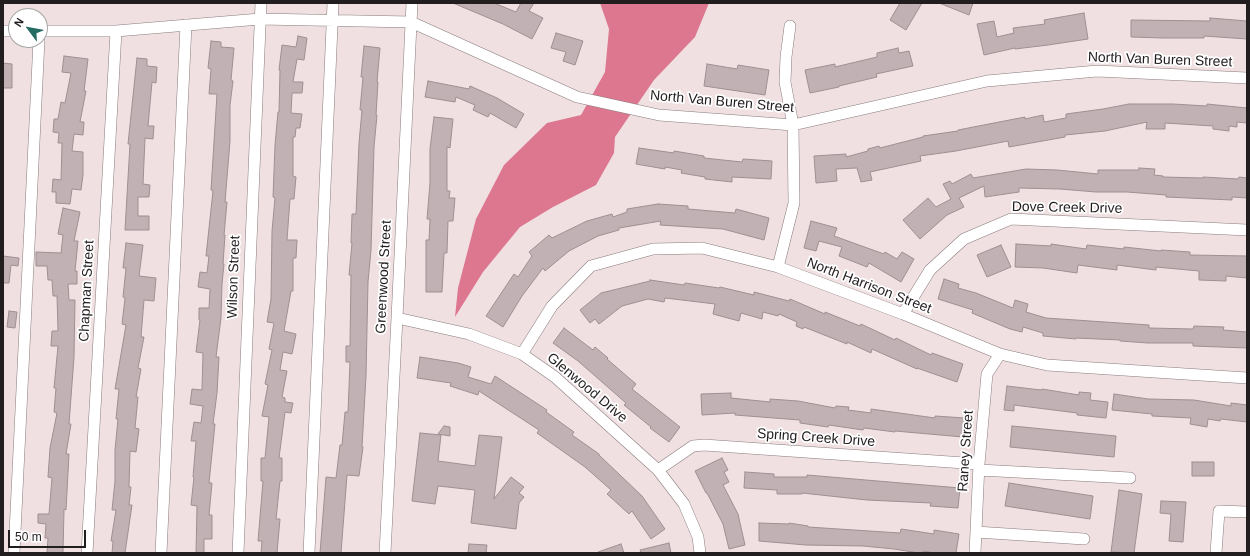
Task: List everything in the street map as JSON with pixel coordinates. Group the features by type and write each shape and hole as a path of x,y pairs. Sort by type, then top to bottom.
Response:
{"street":[{"name":"Wilson Street","path":"238,553 261,3"},
{"path":"310,553 333,3"},
{"name":"Greenwood Street","path":"385,553 412,3"},
{"name":"North Van Buren Street","path":"48,31 116,31 260,19 411,22 577,97 659,115 793,125 987,81 1097,71 1247,78"},
{"path":"162,553 186,25"},
{"path":"778,268 794,203 793,125 786,82 786,57 790,26"},
{"name":"Chapman Street","path":"87,553 116,31"},
{"path":"14,553 39,48"},
{"name":"Dove Creek Drive","path":"903,314 930,270 964,239 1011,219 1247,230"},
{"name":"North Harrison Street","path":"522,354 552,306 591,266 653,249 702,248 778,268 903,314 1000,354 1047,365 1247,378"},
{"name":"Glenwood Drive","path":"397,318 470,334 522,354 556,377 658,470 684,504 698,537 700,553"},
{"name":"Raney Street","path":"975,553 979,467 987,374 1000,354"},
{"name":"Spring Creek Drive","path":"658,470 693,446 704,445 1130,478"},
{"path":"1216,553 1219,511 1247,512"},
{"path":"976,532 1084,539"}],"shaded area":[{"path":"600,3 709,3 695,37 654,80 615,137 614,153 596,185 553,207 520,227 483,272 455,317 458,288 476,219 504,165 547,123 581,115 605,72 609,29"}],"building":[{"path":"453,3 494,3 516,12 521,3 534,3 529,11 543,18 532,39 503,24"},
{"path":"900,3 922,3 906,30 890,20"},
{"path":"939,3 973,3 969,15"},
{"path":"1084,13 1088,39 1015,48 984,55 977,24 994,21 997,37 1014,33 1013,28 1045,24 1044,20"},
{"path":"1210,18 1247,21 1247,39 1204,36 1204,38 1131,37 1131,20 1210,21"},
{"path":"556,33 583,41 575,65 563,61 566,52 551,48"},
{"path":"298,36 307,38 304,60 297,59 293,82 303,82 302,93 292,93 291,113 302,114 300,128 296,128 295,137 293,137 293,176 296,177 294,199 290,199 287,240 297,240 296,258 293,258 293,291 291,291 284,331 296,334 292,354 283,352 280,370 287,371 282,397 285,398 285,402 293,403 291,413 285,412 279,458 282,458 282,481 280,481 276,519 280,519 277,553 261,553 262,541 258,541 263,481 261,481 261,458 265,458 269,417 262,416 268,385 265,384 272,350 269,349 274,323 267,322 271,299 272,231 275,198 273,197 275,145 279,112 279,70 282,45 296,47"},
{"path":"211,41 221,42 221,47 234,48 231,80 233,81 230,105 230,141 225,202 227,202 224,235 221,318 216,357 219,357 217,393 213,424 215,424 209,483 212,483 209,515 212,515 212,539 204,539 204,553 196,553 197,506 191,505 196,441 191,441 194,422 201,423 203,406 190,404 192,389 202,390 203,353 196,352 200,320 199,308 209,308 210,289 198,287 200,272 207,273 209,256 206,256 213,191 211,190 217,94 209,94 211,69 208,68"},
{"path":"364,46 380,48 374,147 371,250 368,282 363,447 359,476 347,475 341,553 320,553 326,477 336,478 340,445 342,445 345,412 348,412 350,362 346,362 346,346 350,346 351,275 349,275 352,243 352,214 356,214 362,110 360,110 363,77 361,77"},
{"path":"898,48 899,53 909,51 913,66 876,74 877,77 810,93 805,70 835,64 835,67 877,57 877,53"},
{"path":"64,56 88,59 84,91 86,91 80,122 84,122 83,135 74,134 72,151 83,152 83,175 81,190 72,189 70,204 56,203 56,192 52,192 53,179 61,180 62,143 58,143 59,133 53,132 54,119 58,119 61,102 65,103 71,73 62,72"},
{"path":"137,58 147,59 147,66 157,67 156,83 152,82 148,126 154,126 153,139 145,138 143,184 150,185 149,197 138,197 138,216 149,216 149,230 125,230 130,144 128,144"},
{"path":"3,63 12,64 12,88 3,88"},
{"path":"707,64 737,69 738,65 769,70 765,95 704,86"},
{"path":"428,81 469,89 470,86 497,98 524,114 516,128 490,113 488,117 473,110 475,105 456,97 455,102 425,97"},
{"path":"1129,104 1207,106 1207,104 1247,108 1247,123 1237,122 1237,127 1229,126 1229,131 1213,129 1213,126 1165,123 1165,129 1146,129 1147,122 1105,131 1065,135 1065,137 1009,147 1008,141 920,156 921,161 870,172 872,180 861,182 857,168 836,169 837,181 816,183 814,156 846,154 846,157 868,151 868,149 879,146 880,148 923,136 958,131 1025,117 1025,119 1043,115 1044,122 1066,118 1066,114"},
{"path":"434,117 453,119 450,148 447,147 447,191 450,191 449,198 455,198 453,221 448,221 447,253 444,253 442,292 426,292 426,240 429,240 430,219 427,219 430,183 430,149"},
{"path":"639,148 674,153 674,151 704,156 704,158 742,162 743,159 772,161 771,179 732,177 732,182 705,179 705,177 681,173 682,170 665,167 665,169 636,164"},
{"path":"1139,168 1155,169 1154,175 1163,177 1247,178 1247,198 1232,197 1232,200 1166,197 1166,195 1127,192 1019,188 1019,192 985,197 984,186 959,198 964,207 947,215 920,239 903,220 928,198 936,207 951,199 943,184 950,181 952,184 971,174 973,178 1026,169 1098,174 1098,170 1139,170"},
{"path":"658,204 688,206 688,209 735,213 736,209 769,218 764,240 723,229 660,225 661,221 619,228 619,230 598,236 569,251 545,271 543,268 522,296 503,327 486,316 514,274 518,277 532,256 529,252 549,235 552,238 587,221 612,214 613,217 627,212 627,209"},
{"path":"63,208 80,212 74,241 78,241 75,271 77,271 77,284 68,284 69,300 75,300 74,357 69,424 71,424 66,454 69,454 66,510 64,509 63,553 47,553 48,538 45,538 46,524 38,523 38,514 49,514 52,478 48,477 50,448 57,413 54,412 56,388 54,388 58,346 51,346 52,331 58,331 57,296 53,296 52,280 48,280 47,266 36,266 36,252 61,253 63,235 58,234"},
{"path":"811,221 837,228 834,236 884,254 885,252 897,259 902,252 914,259 901,282 869,263 867,267 839,256 842,247 819,241 816,251 804,248"},
{"path":"126,243 143,245 139,276 156,278 154,301 144,300 141,337 144,337 138,368 141,369 136,397 138,397 135,428 139,429 136,452 130,451 129,487 131,487 129,505 132,505 125,553 112,553 113,541 111,541 116,510 112,510 115,481 115,450 118,419 116,419 119,389 115,389 126,325 122,324 126,268 123,268"},
{"path":"1016,244 1051,246 1051,244 1086,249 1087,245 1124,249 1124,247 1190,252 1190,255 1247,256 1247,278 1226,276 1226,281 1199,280 1199,271 1156,267 1156,270 1117,265 1117,270 1078,265 1077,273 1043,268 1015,267"},
{"path":"1001,245 1011,267 987,277 977,255"},
{"path":"3,256 19,258 18,266 11,265 9,283 3,283"},
{"path":"944,279 959,284 958,288 976,293 1013,308 1015,300 1028,304 1026,312 1046,318 1149,325 1149,328 1193,329 1194,326 1224,327 1223,330 1247,332 1247,348 1193,346 1193,343 1148,343 1043,336 1043,333 1023,327 1022,332 1010,329 972,313 973,310 938,299"},
{"path":"650,280 684,285 685,283 720,287 754,295 754,292 789,301 790,299 825,314 825,312 860,326 861,324 895,340 896,338 931,355 932,353 963,364 957,382 917,369 872,349 871,353 847,342 847,344 804,327 803,329 796,326 797,322 779,314 778,316 763,312 762,319 741,313 739,321 713,314 715,304 665,298 664,302 648,299 622,306 599,324 595,319 590,323 580,310 601,293"},
{"path":"9,311 17,312 15,328 7,327"},
{"path":"564,328 593,350 595,347 608,358 607,359 636,384 632,389 680,427 669,442 650,428 651,427 624,405 626,403 578,361 553,343"},
{"path":"420,357 458,363 471,367 468,377 491,384 495,376 547,410 546,412 574,432 572,435 599,454 642,496 665,529 651,539 632,511 629,514 607,494 611,490 585,467 537,433 539,430 479,391 478,395 450,386 451,383 417,378"},
{"path":"1007,386 1042,389 1079,395 1079,392 1091,393 1090,400 1108,402 1106,418 1014,405 1014,411 1004,410"},
{"path":"731,393 731,398 770,402 770,399 798,401 835,408 836,406 849,407 848,410 871,413 871,409 935,418 935,416 965,418 963,437 864,428 863,430 829,425 828,427 800,423 800,420 735,415 735,413 702,415 701,394"},
{"path":"1114,394 1148,399 1194,400 1231,406 1231,403 1247,405 1247,422 1208,419 1207,427 1190,424 1191,418 1152,416 1152,414 1112,410"},
{"path":"444,426 450,427 450,436 438,434"},
{"path":"1012,426 1116,436 1114,457 1010,447"},
{"path":"420,433 441,435 438,461 475,466 479,435 502,437 494,499 511,477 524,487 519,493 524,497 519,503 516,529 471,523 475,490 438,486 435,504 412,501"},
{"path":"722,458 728,470 724,472 729,482 723,485 738,514 745,545 729,549 723,524 695,471"},
{"path":"1192,462 1214,462 1214,476 1192,476"},
{"path":"745,472 774,474 774,477 807,477 807,475 960,488 958,508 930,506 931,503 867,500 802,493 777,494 777,490 744,488"},
{"path":"1009,483 1093,496 1090,519 1005,506"},
{"path":"1119,490 1142,494 1134,553 1111,552"},
{"path":"1161,501 1186,502 1183,542 1169,541 1171,514 1160,513"},
{"path":"759,523 789,523 808,527 900,533 901,529 934,534 934,530 959,534 956,553 935,553 923,551 922,553 919,553 863,546 806,545 759,541"},
{"path":"669,543 671,553 641,553 640,550"},
{"path":"469,544 487,545 486,553 468,553"},
{"path":"621,544 624,553 598,553 598,552"}]}
